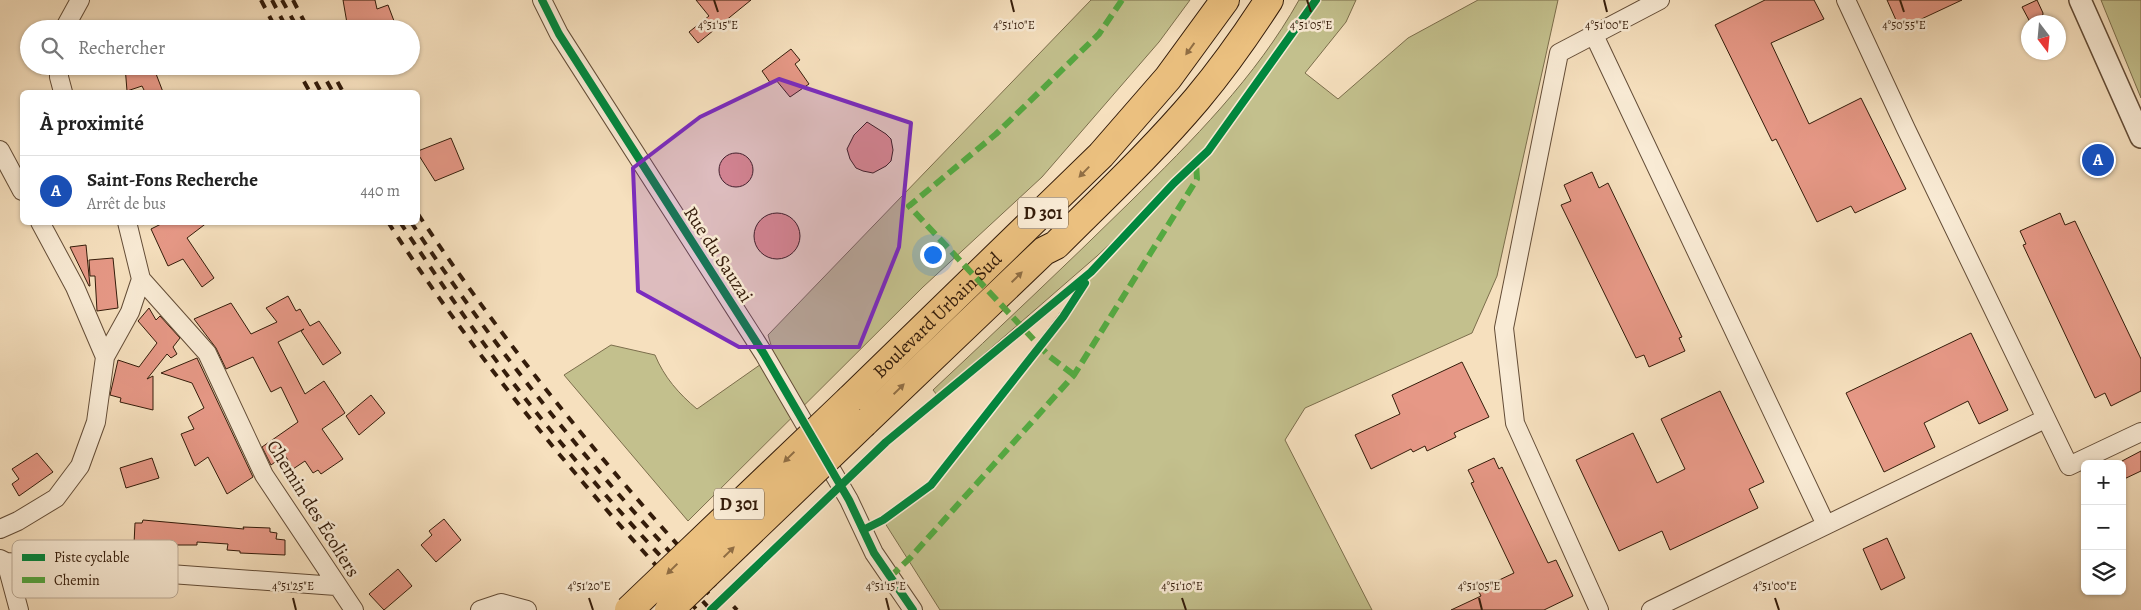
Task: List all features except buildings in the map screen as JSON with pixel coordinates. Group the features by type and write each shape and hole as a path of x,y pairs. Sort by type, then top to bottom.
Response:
{"highway":[{"name":"Boulevard Urbain Sud","path":"629,610 1063,194 1168,78 1225,0"},
{"name":"D 301","path":"1044,251 1050,238 1130,156 1187,90 1252,0"},
{"path":"1044,251 1056,245 1169,130 1222,68 1269,0"},
{"path":"1044,251 1068,247 1169,150 1228,84 1287,0"},
{"name":"Boulevard Urbain Sud","path":"669,610 1044,251"}],"street":[{"path":"69,20 80,0"},
{"name":"Rue du Sauzai","path":"542,0 559,34 764,354 849,500 874,553 913,610"},
{"path":"1599,610 1515,423 1504,328 1559,53 1660,0"},
{"path":"1846,0 2069,466 2141,432"},
{"path":"2080,0 2141,137"},
{"path":"1593,34 1826,525"},
{"path":"59,75 62,90"},
{"path":"0,150 20,187"},
{"path":"42,225 75,287 105,357"},
{"path":"0,529 18,522 56,498 80,466 96,422 105,357 130,312 141,279 128,225"},
{"name":"Chemin des Écoliers","path":"141,279 207,353 264,475 336,586 354,610"},
{"path":"1651,610 2045,419"},
{"path":"3,560 12,588"},
{"path":"178,574 336,586"},
{"path":"15,598 19,610"},
{"path":"480,610 501,603 527,610"}],"highlighted area":[{"path":"779,79 911,123 899,247 859,347 739,347 638,291 633,168 700,117"}],"shaded area":[{"path":"1091,0 1190,0 1159,42 1042,177 923,287 688,521 564,375 611,345 655,355 673,385 697,409 774,355 768,335"},
{"path":"1299,0 1356,0 1346,22 1305,73 1338,99 1408,38 1478,0 1558,0 1497,276 1472,333 1305,408 1285,440 1372,610 940,610 883,520 925,489 1091,272 1190,170 1097,256 937,395 933,390 1106,226 1199,132 1243,82 1282,28"},
{"path":"2101,0 2141,0 2141,98 2105,10"}],"railway":[{"path":"261,0 271,20"},
{"path":"272,0 282,20"},
{"path":"282,0 293,20"},
{"path":"293,0 303,20"},
{"path":"300,75 309,90"},
{"path":"312,75 320,90"},
{"path":"323,75 332,90"},
{"path":"334,75 342,90"},
{"path":"420,217 491,318 569,418 651,515 737,610"},
{"path":"390,225 458,325 534,423 573,471 697,610"},
{"path":"402,225 485,346 548,427 628,520 711,610"},
{"path":"413,225 446,274 520,375 639,518 724,610"}],"marked path":[{"path":"1074,375 1049,356 909,206 996,134 1099,34 1122,0"},
{"path":"890,577 910,558 1074,375 1197,179 1196,164"}],"cycle path":[{"path":"542,0 559,34 764,354 849,500 874,553 913,610"},
{"path":"711,610 886,442 1091,272 1174,183 1208,151 1316,0"},
{"path":"863,530 883,520 931,485 1063,317 1085,283"}],"place":[{"name":"Saint-Fons Recherche","path":"2098,160"}]}
